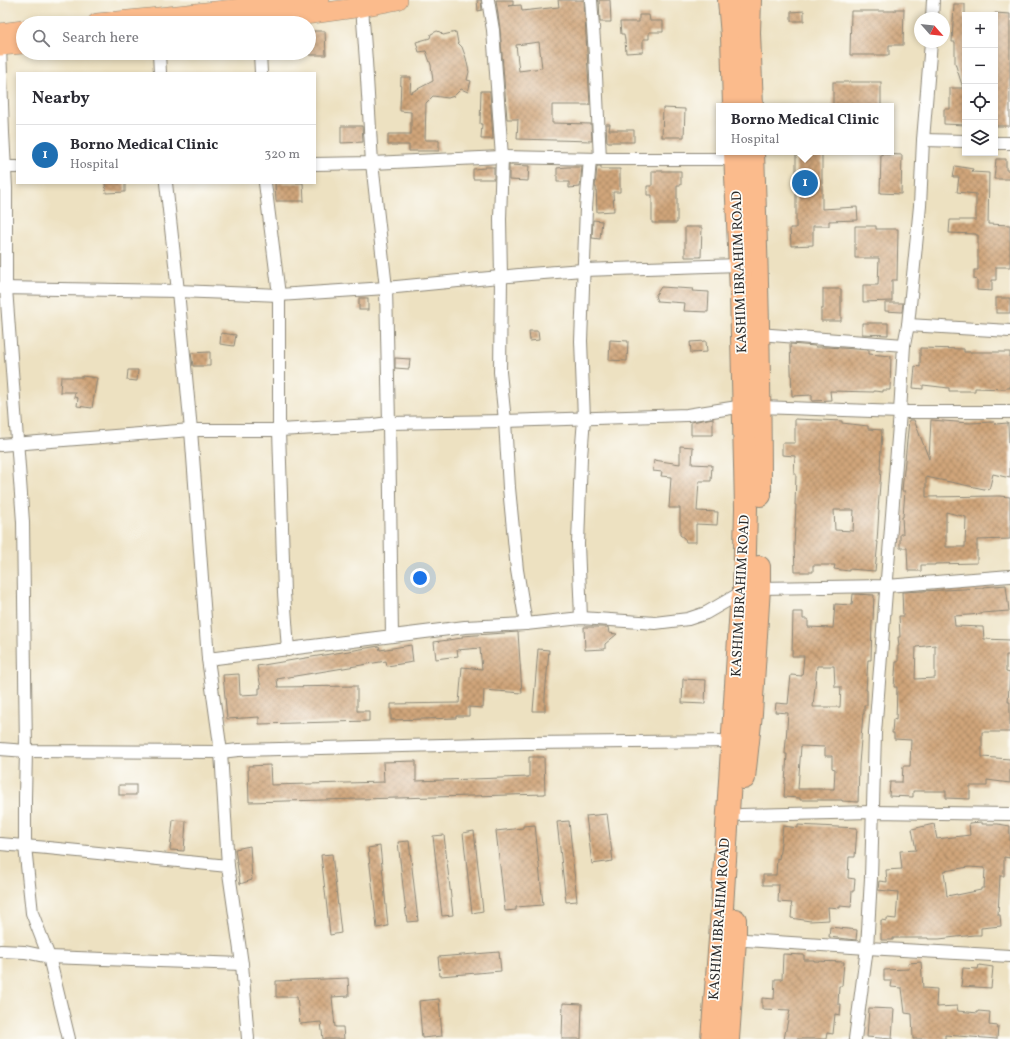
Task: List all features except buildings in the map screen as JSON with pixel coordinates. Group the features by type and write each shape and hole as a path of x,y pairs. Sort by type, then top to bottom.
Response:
{"highway":[{"path":"729,0 732,36 734,103"},
{"path":"750,0 752,103"},
{"name":"KASHIM IBRAHIM ROAD","path":"742,155 740,265 752,406"},
{"name":"KASHIM IBRAHIM ROAD","path":"728,1039 727,939 739,741 751,714 752,406 758,334 757,265 742,155"},
{"name":"KASHIM IBRAHIM ROAD","path":"712,1039 727,939 741,815 739,741"}],"main road":[{"path":"168,16 319,0"},
{"path":"302,16 398,0"},
{"path":"0,32 16,31"},
{"path":"0,46 16,45"}],"street":[{"path":"488,0 493,30 502,157 500,219 500,372 517,570 526,624"},
{"path":"581,618 578,544 584,419 581,341 583,270 586,208 595,159 595,55 591,0"},
{"path":"932,12 933,0"},
{"path":"362,7 372,163 386,288 392,636"},
{"path":"0,46 3,133 7,166 3,288 18,444 23,522 26,751 25,846 32,913 49,957 69,1039"},
{"path":"855,1039 867,948 871,878 875,733 904,346 908,325 920,206 923,140 931,48"},
{"path":"159,60 160,72"},
{"path":"260,60 260,72"},
{"path":"923,140 962,142"},
{"path":"998,142 1010,143"},
{"path":"316,164 502,157 595,159 716,155"},
{"path":"166,184 191,430 208,660 221,752 228,866 242,964 248,1039"},
{"path":"264,184 279,295 279,430 284,593 288,650"},
{"path":"3,288 178,291 279,295 386,288 583,270 740,265"},
{"path":"908,325 1010,331"},
{"path":"758,334 904,346"},
{"path":"0,445 191,430 279,430 389,423 584,419 687,415 752,406 900,412 1010,412"},
{"path":"208,660 465,627 526,624 581,618 655,623 688,619 706,613 751,589 887,586 1010,576"},
{"path":"0,749 26,751 221,752 238,750 510,744 739,741"},
{"path":"741,815 873,812 1010,814"},
{"path":"0,844 228,866"},
{"path":"727,939 1010,956"},
{"path":"0,951 25,952 49,957 242,964"}],"place":[{"name":"Borno Medical Clinic","path":"805,183"}]}
